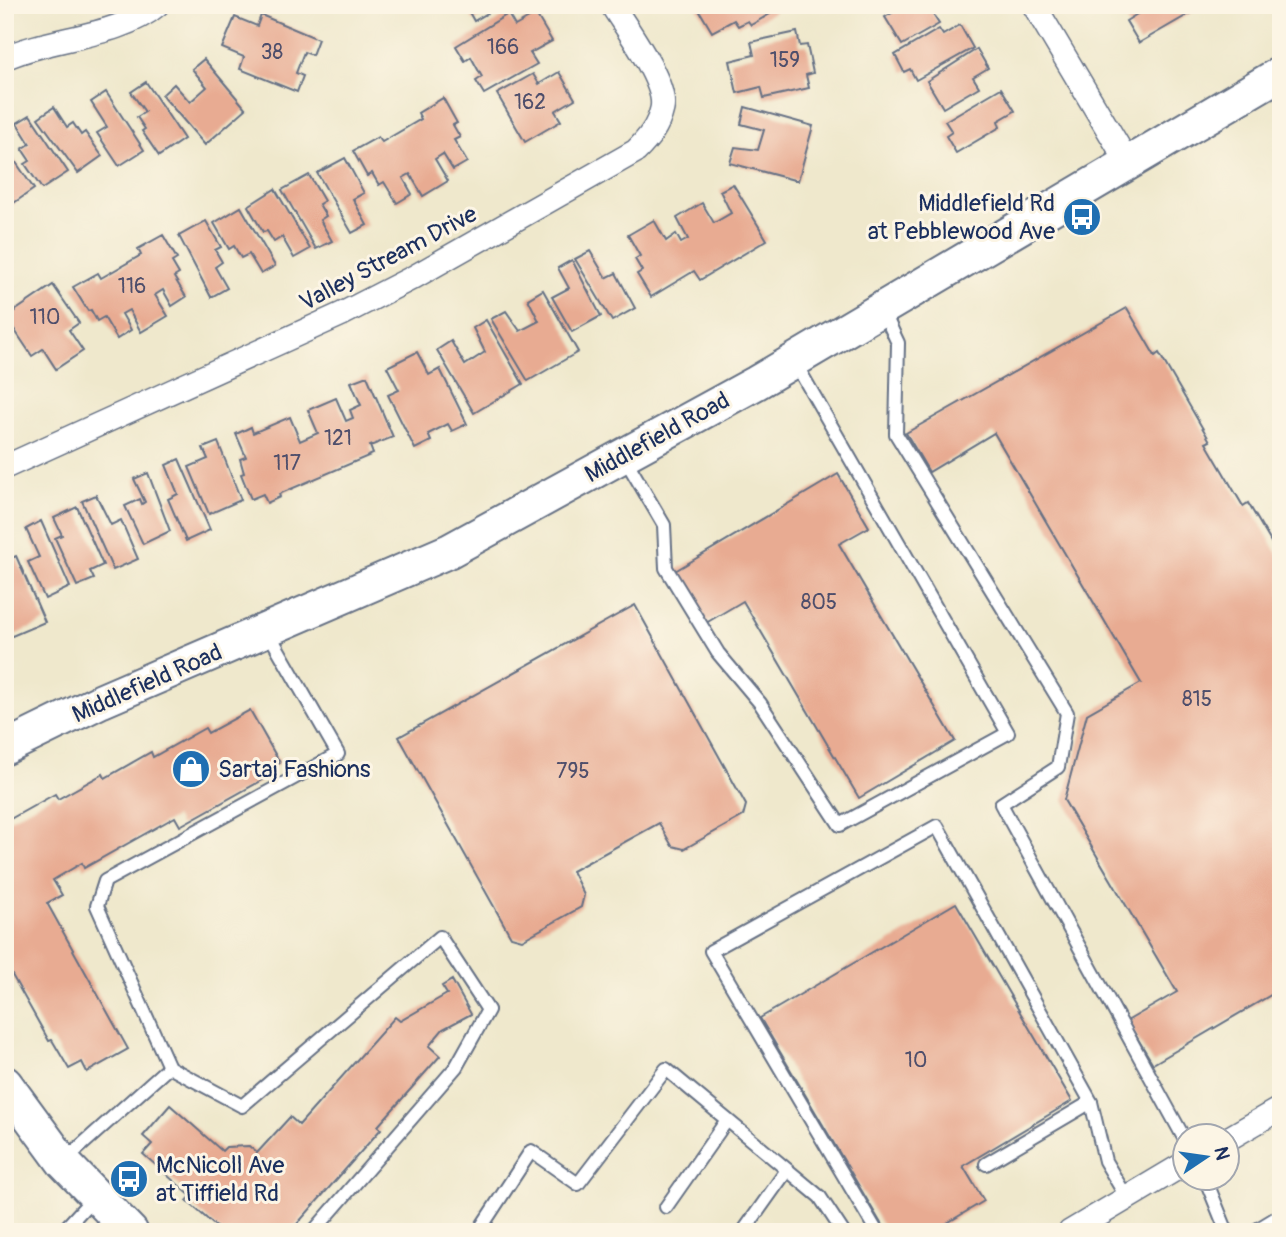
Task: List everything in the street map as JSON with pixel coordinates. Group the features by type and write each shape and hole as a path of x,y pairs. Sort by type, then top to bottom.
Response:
{"main road":[{"name":"Middlefield Road","path":"5,748 101,701 449,551 794,360 1281,73"},
{"path":"5,1083 63,1162 131,1232"}],"street":[{"path":"5,58 28,47 121,24 156,5"},
{"name":"Valley Stream Drive","path":"5,467 342,314 414,277 636,151 652,135 663,107 658,83 612,5"},
{"path":"1034,5 1128,163"},
{"path":"1240,1132 1281,1108"},
{"path":"1070,1232 1170,1173"}],"lane":[{"path":"882,309 898,343 895,434 1067,713 1058,767 1001,804 1176,1122"},
{"path":"624,455 664,525 666,568 718,653 760,703 840,824 1008,733 794,360"},
{"path":"268,631 338,754 106,881 97,906 169,1067 242,1106 440,937 488,1010 456,1067 313,1232"},
{"path":"877,1232 711,951 937,826 1091,1102 1105,1161 1127,1198"},
{"path":"63,1162 169,1067"},
{"path":"478,1232 531,1151 578,1184 666,1069 820,1198 843,1232"},
{"path":"986,1164 1091,1102"},
{"path":"666,1207 727,1120"},
{"path":"743,1232 787,1170"},
{"path":"1211,1192 1227,1232"},
{"path":"62,1232 94,1196"},
{"path":"1253,1232 1281,1215"}],"building":[{"path":"465,5 501,5 474,21"},
{"path":"696,5 779,5 780,8 751,25 748,21 738,26 734,20 712,32"},
{"path":"877,5 892,5 881,12"},
{"path":"906,5 945,5 932,13 939,24 902,45 885,17"},
{"path":"1139,5 1201,7 1139,43 1126,21 1142,11"},
{"path":"508,14 515,26 536,14 552,41 530,53 537,64 484,94 476,81 482,77 471,57 465,61 456,46"},
{"path":"261,15 318,39 312,55 304,52 296,73 303,76 297,92 240,69 244,57 222,48 235,17 257,26"},
{"path":"960,25 973,48 916,80 910,69 904,72 895,55 939,29 943,35"},
{"path":"797,32 800,46 807,45 813,73 806,75 809,88 764,98 761,87 737,93 730,61 754,55 751,42"},
{"path":"977,49 988,68 973,77 979,87 943,108 927,81"},
{"path":"204,59 246,109 205,145 162,95 174,84 190,102 207,87 192,69"},
{"path":"559,72 575,99 555,111 561,121 525,142 497,94 533,74 539,84"},
{"path":"146,82 184,139 159,156 142,131 145,129 137,117 145,112 131,92"},
{"path":"1001,88 1015,111 998,121 1000,127 956,153 946,136 952,132 945,121"},
{"path":"106,92 144,150 119,166 97,133 107,127 91,102"},
{"path":"443,98 457,123 453,125 460,137 454,140 467,162 453,170 443,154 435,159 448,181 423,196 410,174 403,178 412,194 397,203 384,182 379,185 372,173 367,176 353,151 378,137 382,142 421,119 418,113"},
{"path":"54,107 67,127 73,123 81,135 85,132 102,156 78,173 38,118"},
{"path":"745,107 813,126 798,181 730,163 735,147 758,150 764,130 741,124"},
{"path":"30,115 68,172 42,189 25,164 30,161 22,149 30,144 17,123"},
{"path":"5,146 34,189 8,207 5,203"},
{"path":"345,158 364,193 353,199 367,225 352,233 317,173"},
{"path":"309,175 324,201 319,204 326,216 320,220 332,241 316,249 282,190"},
{"path":"733,184 767,240 700,280 694,271 651,297 637,274 642,271 635,259 640,256 628,235 654,220 666,241 676,234 681,243 688,239 677,218 702,203 714,223 731,213 720,191"},
{"path":"275,189 310,249 294,258 282,237 274,242 267,231 263,232 248,206"},
{"path":"241,207 275,266 261,274 249,254 241,258 234,246 229,249 214,223"},
{"path":"206,221 221,247 215,250 222,262 215,267 227,288 211,297 179,236"},
{"path":"163,235 177,259 172,262 179,274 174,277 186,297 172,306 163,290 155,295 168,316 141,332 129,310 122,314 131,330 117,339 104,317 97,321 73,287 98,273 101,278 141,255 138,249"},
{"path":"590,251 606,278 616,273 635,308 612,321 575,259"},
{"path":"572,260 601,316 572,332 552,297 569,288 558,268"},
{"path":"53,285 79,323 69,330 83,351 56,369 43,349 32,356 6,317"},
{"path":"543,290 578,352 528,381 491,319 506,311 520,331 539,321 528,299"},
{"path":"1127,308 1155,356 1159,353 1210,441 1206,443 1243,506 1248,503 1281,559 1281,989 1153,1064 1127,1021 1177,992 1064,800 1087,714 1141,683 994,433 929,472 906,433"},
{"path":"486,320 523,384 474,413 437,350 451,341 465,365 485,352 473,328"},
{"path":"417,352 429,375 440,369 467,424 452,431 448,424 428,434 431,441 415,449 388,395 399,390 387,367"},
{"path":"367,376 393,437 370,446 373,454 279,494 280,497 267,503 263,494 251,499 241,474 244,473 240,459 246,457 236,434 251,427 253,433 290,417 300,441 318,433 308,410 336,398 346,421 353,418 350,410 361,405 351,382"},
{"path":"218,442 241,500 209,514 189,467 208,459 203,448"},
{"path":"179,459 210,530 186,541 168,499 178,494 166,465"},
{"path":"148,473 170,531 143,544 125,506 140,499 142,504 145,502 134,479"},
{"path":"838,474 869,527 839,544 955,741 859,798 743,601 706,623 675,571"},
{"path":"96,495 111,525 121,520 138,559 113,570 82,501"},
{"path":"77,507 103,565 90,571 94,579 77,586 55,538 62,535 54,518"},
{"path":"41,521 70,587 45,599 28,562 39,557 26,529"},
{"path":"16,556 45,622 5,639 5,588 11,586 5,561"},
{"path":"635,605 746,805 743,816 684,849 672,846 659,823 572,871 584,895 581,907 522,940 511,937 399,737"},
{"path":"250,710 280,763 266,771 268,777 180,826 175,817 84,868 82,863 53,880 62,895 47,903 128,1049 87,1072 82,1062 69,1069 52,1040 49,1041 12,975 5,979 5,822 55,794 58,799 103,774 105,778 151,752 153,757 205,728 208,733"},
{"path":"956,903 1072,1101 963,1166 984,1201 932,1232 886,1232 760,1018"},
{"path":"452,980 471,1014 443,1029 429,1046 440,1056 378,1126 381,1129 290,1232 222,1232 187,1201 191,1196 143,1154 152,1144 143,1136 170,1105 222,1151 226,1147 249,1146 257,1153 290,1117 299,1125 395,1017 400,1021 447,994 442,986"}],"place":[{"name":"Middlefield Rd at Pebblewood Ave","path":"1082,217"},
{"name":"Sartaj Fashions","path":"191,769"},
{"name":"McNicoll Ave at Tiffield Rd","path":"129,1179"}]}
